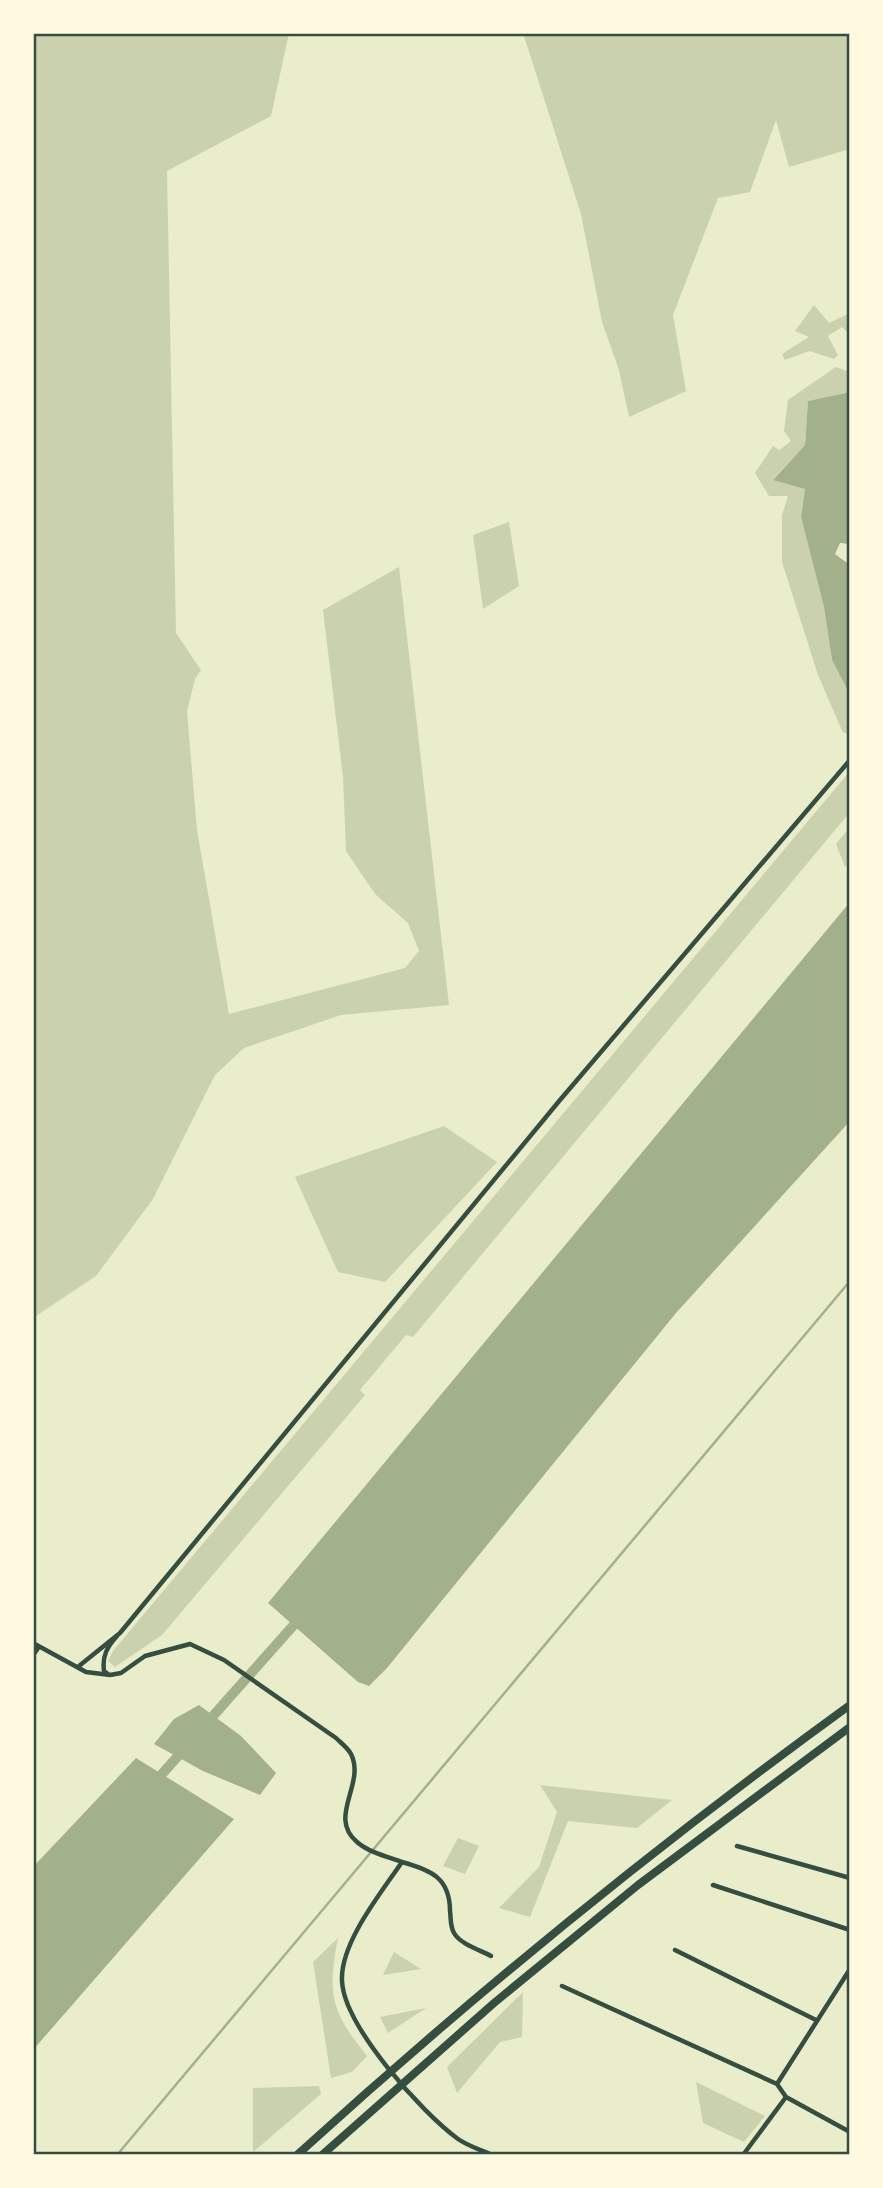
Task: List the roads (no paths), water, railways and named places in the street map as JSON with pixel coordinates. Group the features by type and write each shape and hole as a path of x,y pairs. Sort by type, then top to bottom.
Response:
{"highway":[{"path":"297,2155 481,1992 632,1869 850,1705"},
{"path":"322,2155 494,2003 638,1885 850,1727"}],"street":[{"path":"110,1675 103,1667 106,1649 560,1100 850,760"},
{"path":"79,1666 102,1644 120,1633"},
{"path":"33,1655 36,1645 94,1675 110,1675 121,1672 145,1656 190,1644 232,1666 336,1738 351,1754 354,1784 344,1820 356,1842 430,1871 441,1878 448,1888 453,1933 460,1940 491,1956"},
{"path":"737,1846 850,1878"},
{"path":"402,1862 361,1924 347,1957 342,1981 360,2033 432,2117 460,2141 492,2155"},
{"path":"713,1885 850,1930"},
{"path":"675,1950 816,2020"},
{"path":"777,2084 850,1969"},
{"path":"562,1986 777,2084 786,2098 850,2132"},
{"path":"743,2155 786,2098"}],"waterway":[{"path":"117,2155 850,1281"},
{"path":"205,1725 300,1618"},
{"path":"154,1783 186,1747"}]}
